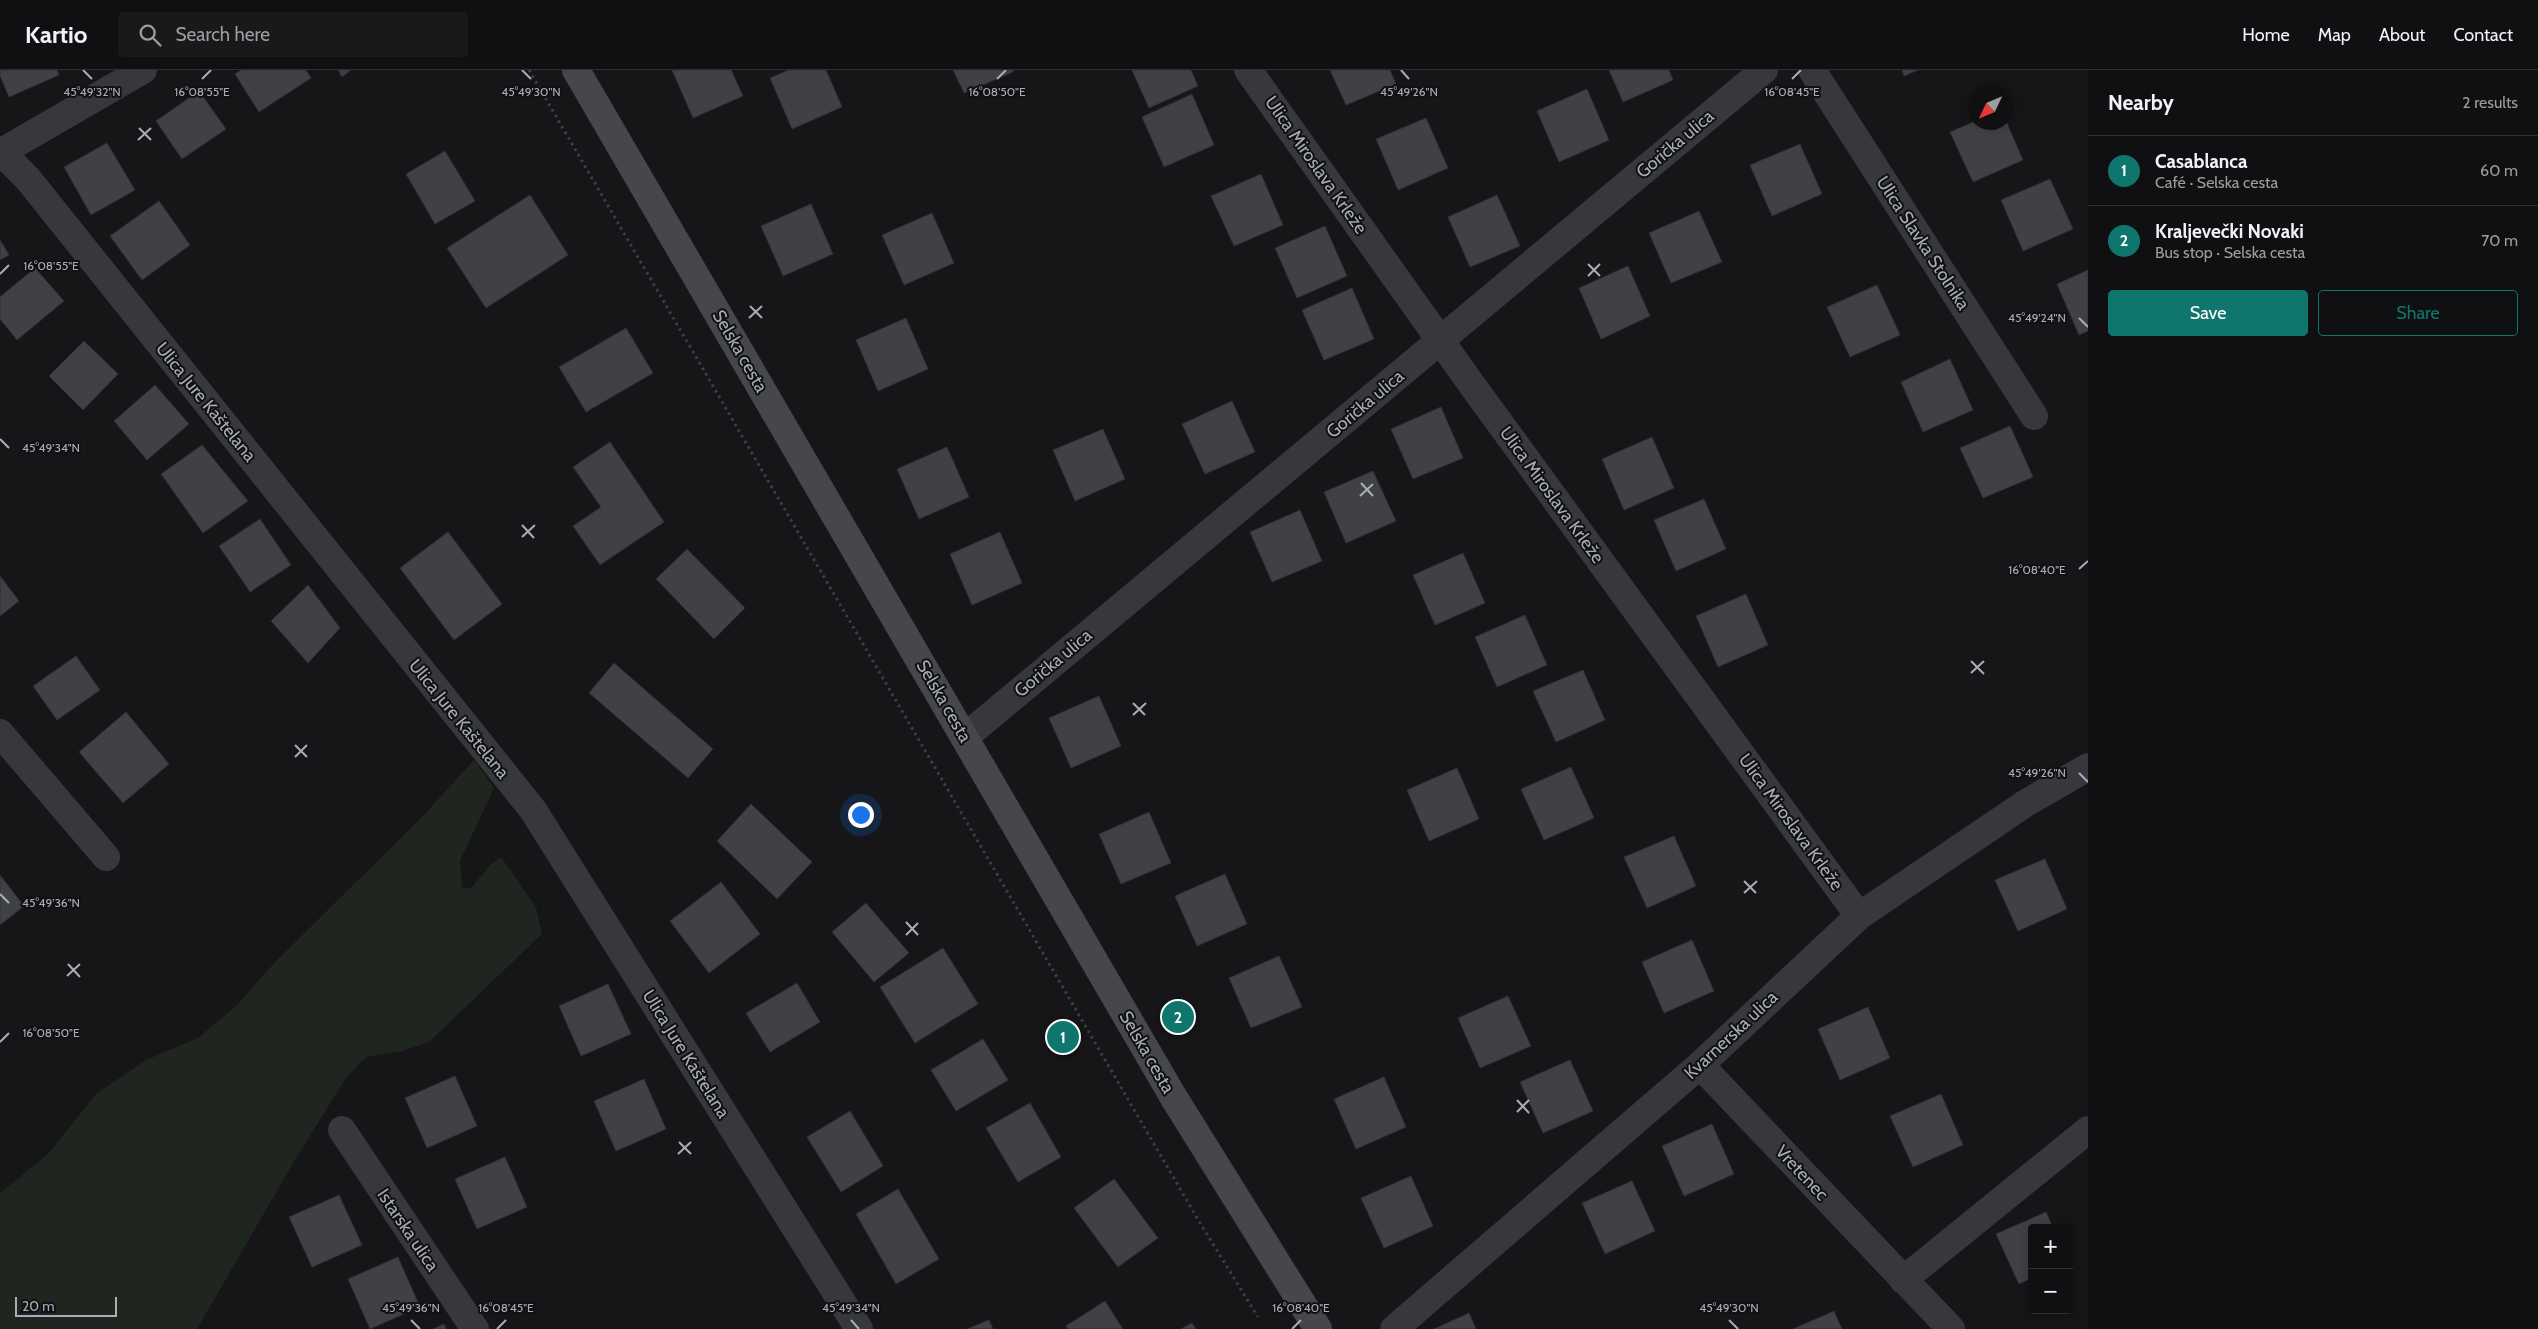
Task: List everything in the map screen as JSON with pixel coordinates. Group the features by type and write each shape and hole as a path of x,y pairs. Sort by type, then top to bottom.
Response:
{"main road":[{"name":"Selska cesta","path":"576,70 1174,1098 1318,1329"}],"street":[{"path":"0,152 143,70"},
{"name":"Ulica Miroslava Krleže","path":"1248,70 1441,342 1859,916"},
{"name":"Gorička ulica","path":"965,737 1441,342 1764,70"},
{"name":"Ulica Slavka Stolnika","path":"1812,70 2034,416"},
{"name":"Ulica Jure Kaštelana","path":"0,152 28,179 533,810 859,1329"},
{"path":"0,733 106,857"},
{"name":"Kvarnerska ulica","path":"1394,1329 1700,1065 1859,916 2026,802 2088,767"},
{"name":"Vretenec","path":"1700,1065 1951,1329"},
{"name":"Istarska ulica","path":"342,1130 475,1329"},
{"path":"1903,1280 2088,1130"}],"path":[{"path":"529,70 1200,1223 1258,1317"}],"shaded area":[{"path":"474,760 494,788 460,861 462,888 471,888 490,865 501,857 536,907 542,934 429,1042 403,1051 366,1057 346,1078 292,1165 197,1329 0,1329 0,1193 49,1153 96,1094 146,1060 198,1038 236,1006 275,962 420,819"}],"building":[{"path":"0,70 57,70 59,75 9,97 0,76"},
{"path":"241,70 306,70 311,78 259,112 235,74"},
{"path":"338,70 351,70 342,77"},
{"path":"672,70 731,70 743,96 693,118"},
{"path":"789,70 826,70 842,107 792,129 770,78"},
{"path":"953,70 1013,70 1013,72 964,93"},
{"path":"1132,70 1191,70 1198,86 1149,108"},
{"path":"1330,70 1390,70 1396,84 1346,105"},
{"path":"1609,70 1669,70 1673,80 1623,102"},
{"path":"1902,70 1918,70 1904,76"},
{"path":"1587,89 1609,140 1559,162 1537,111"},
{"path":"199,91 226,129 182,159 156,121"},
{"path":"1192,94 1214,145 1164,167 1142,117"},
{"path":"1426,118 1448,168 1398,190 1376,139"},
{"path":"1968,124 1968,130 2010,130 2023,160 1973,182 1950,132"},
{"path":"107,143 135,190 91,215 64,167"},
{"path":"1800,144 1822,194 1772,216 1750,165"},
{"path":"445,151 475,201 435,224 406,174"},
{"path":"1261,174 1283,225 1234,246 1211,196"},
{"path":"2050,179 2073,229 2023,251 2001,200"},
{"path":"530,195 568,255 486,308 447,248"},
{"path":"1497,195 1520,246 1470,267 1448,217"},
{"path":"159,201 190,245 142,280 110,236"},
{"path":"811,204 833,254 783,276 761,226"},
{"path":"1699,211 1722,262 1671,283 1649,233"},
{"path":"932,213 954,263 904,285 882,235"},
{"path":"1325,226 1347,276 1297,298 1275,248"},
{"path":"0,240 9,255 0,260"},
{"path":"1628,266 1650,316 1601,339 1579,288"},
{"path":"35,268 64,301 17,340 0,319 0,297"},
{"path":"2088,270 2088,331 2079,335 2057,284"},
{"path":"1877,285 1900,335 1850,357 1827,307"},
{"path":"1352,288 1374,339 1324,360 1302,310"},
{"path":"906,318 928,369 878,391 856,340"},
{"path":"626,328 653,373 586,412 559,367"},
{"path":"84,341 118,374 83,410 49,376"},
{"path":"1950,359 1973,410 1923,432 1901,382"},
{"path":"155,385 189,424 147,460 114,421"},
{"path":"1232,401 1255,452 1205,474 1182,424"},
{"path":"1441,407 1463,458 1413,479 1391,429"},
{"path":"2010,426 2033,477 1983,498 1960,448"},
{"path":"1103,429 1125,479 1075,501 1053,450"},
{"path":"1652,437 1674,488 1624,510 1602,459"},
{"path":"610,442 664,522 600,565 573,526 601,507 573,467"},
{"path":"202,445 248,501 203,533 161,474"},
{"path":"947,447 969,497 919,519 897,469"},
{"path":"1373,471 1396,521 1346,543 1324,492"},
{"path":"1704,499 1726,549 1676,571 1654,520"},
{"path":"1300,510 1322,561 1272,582 1250,532"},
{"path":"260,519 291,565 250,592 219,546"},
{"path":"448,532 502,604 454,640 400,568"},
{"path":"1000,532 1022,583 972,605 950,554"},
{"path":"687,549 745,608 714,639 656,579"},
{"path":"1463,553 1485,603 1435,625 1413,575"},
{"path":"0,576 19,601 0,616"},
{"path":"308,585 340,628 308,663 271,621"},
{"path":"1746,594 1768,645 1718,667 1696,616"},
{"path":"1525,615 1547,665 1497,687 1475,637"},
{"path":"76,656 100,690 57,720 33,686"},
{"path":"614,663 713,749 688,778 589,693"},
{"path":"1583,670 1605,720 1556,742 1533,691"},
{"path":"1099,696 1121,746 1071,768 1049,718"},
{"path":"126,712 169,764 123,803 79,752"},
{"path":"1571,767 1594,818 1544,840 1521,789"},
{"path":"1457,768 1479,819 1429,841 1407,790"},
{"path":"751,804 812,862 777,899 717,841"},
{"path":"1149,812 1171,863 1121,884 1099,834"},
{"path":"1674,836 1696,886 1647,908 1624,857"},
{"path":"2045,859 2067,909 2018,931 1995,880"},
{"path":"1225,874 1247,924 1197,946 1175,896"},
{"path":"0,875 24,906 0,925"},
{"path":"721,882 760,934 709,973 670,921"},
{"path":"866,903 909,953 874,982 832,932"},
{"path":"1692,940 1714,991 1664,1013 1642,962"},
{"path":"943,948 978,1004 915,1043 880,987"},
{"path":"1279,956 1302,1007 1251,1028 1229,978"},
{"path":"797,983 820,1022 770,1052 746,1013"},
{"path":"608,984 631,1034 581,1056 559,1006"},
{"path":"1508,996 1531,1046 1480,1068 1458,1018"},
{"path":"1868,1007 1890,1058 1840,1080 1818,1029"},
{"path":"983,1039 1008,1080 956,1111 931,1070"},
{"path":"1570,1060 1593,1111 1543,1133 1520,1082"},
{"path":"455,1076 477,1126 427,1148 405,1098"},
{"path":"1384,1077 1406,1127 1356,1149 1334,1099"},
{"path":"644,1079 666,1129 616,1151 594,1101"},
{"path":"1941,1094 1963,1145 1913,1167 1890,1116"},
{"path":"1030,1103 1061,1157 1018,1182 986,1128"},
{"path":"850,1111 883,1166 841,1192 807,1137"},
{"path":"1712,1124 1734,1174 1684,1196 1662,1146"},
{"path":"505,1157 527,1207 477,1229 455,1179"},
{"path":"1411,1176 1433,1226 1384,1248 1361,1198"},
{"path":"1114,1179 1158,1238 1118,1267 1074,1208"},
{"path":"1632,1181 1655,1231 1605,1254 1582,1203"},
{"path":"898,1189 939,1259 896,1284 856,1214"},
{"path":"339,1195 362,1245 312,1267 289,1217"},
{"path":"2046,1212 2051,1224 2028,1224 2028,1280 2019,1284 1996,1234"},
{"path":"398,1257 420,1307 370,1329 348,1279"},
{"path":"1105,1301 1123,1329 1068,1329 1066,1326"},
{"path":"1834,1311 1842,1329 1793,1329"},
{"path":"1469,1313 1476,1329 1434,1329"},
{"path":"989,1320 993,1329 967,1329"},
{"path":"1192,1323 1196,1329 1181,1329"},
{"path":"444,1324 446,1329 433,1329"}],"place":[{"name":"Kraljevečki Novaki","path":"1178,1017"},
{"name":"Casablanca","path":"1063,1037"}]}
